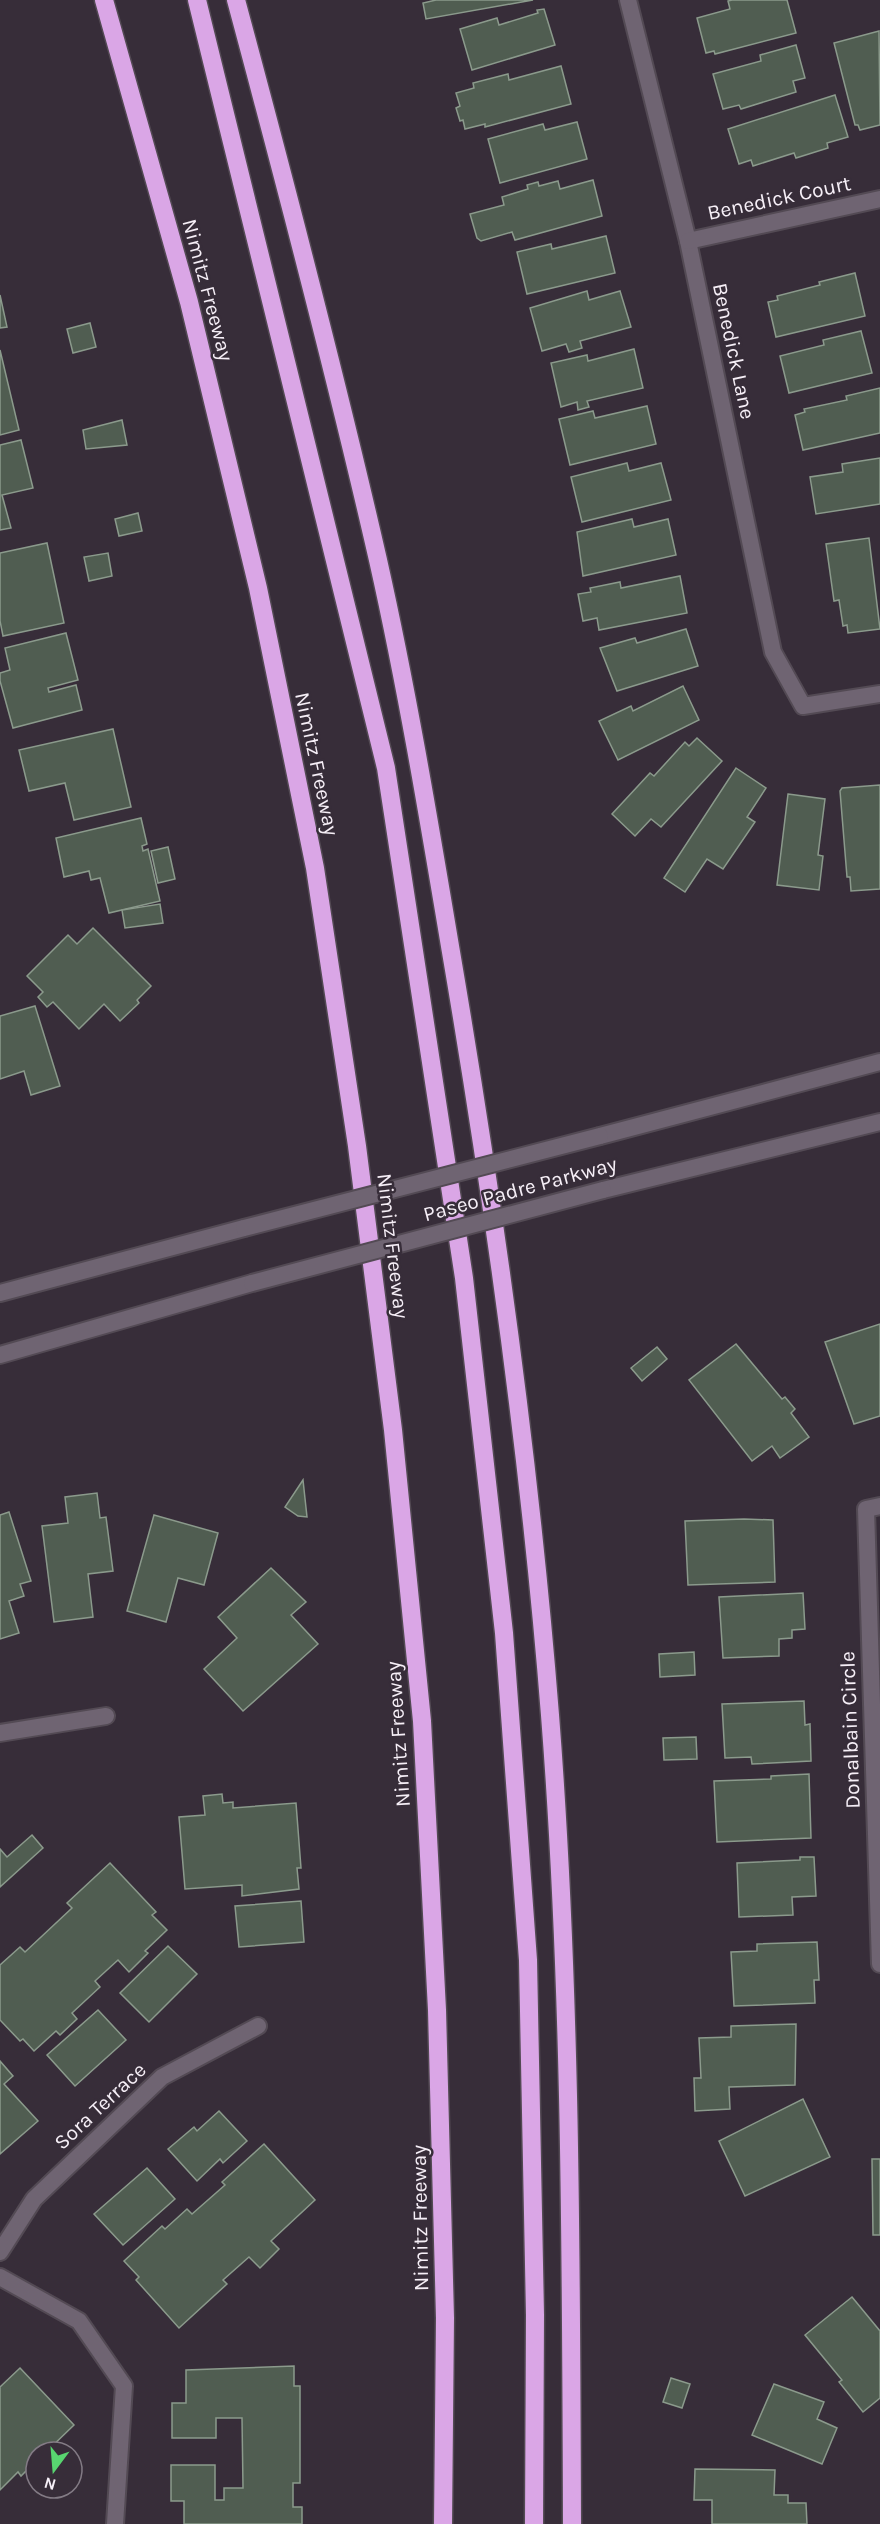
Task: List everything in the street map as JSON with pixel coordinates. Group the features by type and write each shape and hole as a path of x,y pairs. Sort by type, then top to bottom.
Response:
{"highway":[{"name":"Nimitz Freeway","path":"104,0 189,302 258,588 315,868 357,1146 393,1430 422,1721 437,2010 444,2318 443,2524"},
{"path":"197,0 386,768 464,1278 504,1634 528,1960 536,2314 534,2524"},
{"path":"236,0 308,268 379,566 430,828 479,1119 519,1414 550,1715 567,2015 572,2524"}],"street":[{"name":"Benedick Lane","path":"628,0 688,241 773,652 802,706 880,694"},
{"name":"Benedick Court","path":"688,241 880,199"},
{"name":"Paseo Padre Parkway","path":"0,1293 880,1062"},
{"name":"Paseo Padre Parkway","path":"0,1355 252,1283 603,1190 880,1122"},
{"name":"Donalbain Circle","path":"880,1506 866,1509 880,1964"},
{"path":"0,1733 106,1716"},
{"name":"Sora Terrace","path":"0,2252 34,2199 162,2077 258,2026"},
{"path":"0,2277 79,2321 124,2386 116,2524"}],"building":[{"path":"436,0 533,0 426,19 423,3"},
{"path":"732,0 787,0 796,33 715,54 714,51 706,53 697,18 730,9 728,1"},
{"path":"544,9 555,45 472,70 460,29 497,18 499,25"},
{"path":"879,31 880,125 860,130 858,125 855,125 834,43"},
{"path":"796,45 805,78 793,81 796,92 741,109 739,105 723,109 713,74 761,61 760,55"},
{"path":"561,66 571,104 485,127 485,124 465,129 463,120 460,121 456,108 460,106 456,93 474,88 473,83 508,74 509,80"},
{"path":"835,95 848,137 827,143 828,148 796,158 794,153 753,166 751,160 739,164 728,129"},
{"path":"577,122 587,159 500,183 488,139 543,124 545,130"},
{"path":"593,180 602,216 515,240 512,232 481,241 477,238 470,214 504,205 502,197 528,189 527,185 538,182 539,186 558,181 560,189"},
{"path":"606,236 615,273 527,294 517,252 551,244 552,249"},
{"path":"855,273 865,316 776,337 768,302 778,300 777,296 820,285 819,282"},
{"path":"587,291 589,300 620,291 631,327 580,341 582,348 569,352 566,344 542,351 530,308"},
{"path":"0,295 7,327 0,328"},
{"path":"90,323 96,347 73,353 67,329"},
{"path":"861,331 872,373 789,393 780,356 824,345 823,340"},
{"path":"634,349 643,388 587,401 589,407 578,410 577,402 561,407 551,363 587,355 588,361"},
{"path":"0,350 19,430 0,435"},
{"path":"880,388 880,433 803,450 795,415 805,412 804,409 847,400 846,396"},
{"path":"647,406 656,444 570,465 559,419 593,411 595,418"},
{"path":"122,420 127,445 86,449 83,430"},
{"path":"21,440 33,488 2,495 11,528 0,530 0,445"},
{"path":"880,458 880,504 816,514 810,477 843,472 842,464"},
{"path":"627,463 629,471 661,463 671,500 582,522 571,477"},
{"path":"138,513 142,531 119,536 115,519"},
{"path":"632,519 634,527 668,519 676,555 583,576 577,532"},
{"path":"869,538 880,629 848,633 847,625 843,626 839,600 834,601 826,544"},
{"path":"47,543 64,623 3,636 0,621 0,553"},
{"path":"108,553 112,576 89,581 84,557"},
{"path":"680,576 687,613 599,630 597,618 583,621 578,594 591,592 590,588 620,582 621,588"},
{"path":"686,629 698,666 617,691 600,648 635,638 637,643"},
{"path":"66,633 78,680 48,688 49,692 76,685 82,710 13,728 0,681 0,673 10,670 5,648"},
{"path":"683,686 699,720 618,760 599,721 631,706 633,711"},
{"path":"113,729 131,807 74,820 65,783 29,791 19,750"},
{"path":"697,738 722,761 661,827 651,819 635,836 612,814 650,773 654,776 685,742 689,746"},
{"path":"736,768 766,788 747,817 755,822 723,869 707,859 685,892 664,878"},
{"path":"880,785 880,889 851,891 850,877 847,877 840,791 842,788"},
{"path":"788,794 825,799 818,855 823,856 819,890 777,885"},
{"path":"141,818 147,844 142,846 143,851 148,849 160,901 109,913 100,878 91,880 89,871 64,877 56,838"},
{"path":"168,847 175,879 158,883 151,851"},
{"path":"160,904 163,923 125,928 122,910"},
{"path":"93,928 151,986 137,1000 139,1003 120,1021 104,1004 79,1029 53,1002 47,1007 38,997 43,992 27,976 68,935 77,944"},
{"path":"35,1006 60,1086 31,1095 24,1071 0,1079 0,1016"},
{"path":"880,1324 880,1416 854,1424 825,1342"},
{"path":"736,1344 782,1399 785,1397 795,1409 791,1413 809,1437 780,1458 772,1446 752,1461 689,1380"},
{"path":"657,1347 667,1359 642,1381 631,1368"},
{"path":"303,1480 307,1517 298,1516 285,1507"},
{"path":"97,1493 100,1518 106,1517 113,1571 88,1574 93,1617 54,1622 42,1526 68,1523 65,1497"},
{"path":"9,1512 31,1581 20,1584 24,1596 9,1601 19,1633 0,1639 0,1515"},
{"path":"154,1515 218,1533 204,1585 178,1578 166,1622 127,1611"},
{"path":"773,1520 775,1582 688,1585 685,1521"},
{"path":"271,1568 306,1602 291,1615 318,1644 243,1711 204,1669 237,1638 218,1617"},
{"path":"803,1593 805,1629 792,1630 792,1638 779,1639 779,1656 723,1658 719,1597"},
{"path":"694,1652 695,1675 660,1677 659,1654"},
{"path":"804,1701 805,1725 810,1724 811,1761 752,1764 751,1757 725,1758 722,1704"},
{"path":"696,1737 697,1759 664,1760 663,1738"},
{"path":"809,1774 811,1838 717,1842 714,1781 771,1779 771,1776"},
{"path":"222,1794 223,1803 233,1802 233,1808 296,1803 301,1868 297,1868 299,1889 242,1896 242,1885 185,1889 179,1817 205,1815 203,1796"},
{"path":"32,1835 43,1848 0,1887 0,1849 7,1857"},
{"path":"800,1857 814,1857 816,1896 792,1897 793,1915 739,1917 737,1863 800,1860"},
{"path":"110,1863 156,1912 152,1915 167,1930 145,1951 148,1953 129,1972 118,1960 95,1981 100,1987 72,2013 77,2019 60,2035 56,2031 34,2051 23,2039 20,2041 0,2020 0,1965 20,1947 25,1952 72,1908 67,1903"},
{"path":"301,1901 304,1942 239,1947 235,1906"},
{"path":"817,1942 819,1980 814,1980 815,2003 734,2006 731,1952 757,1951 757,1944"},
{"path":"168,1946 197,1974 149,2022 120,1993"},
{"path":"98,2010 126,2040 75,2086 47,2055"},
{"path":"796,2024 795,2085 729,2087 730,2109 695,2111 694,2078 701,2078 699,2038 731,2037 731,2026"},
{"path":"0,2061 13,2076 4,2084 38,2121 0,2154"},
{"path":"803,2099 830,2157 745,2196 719,2141"},
{"path":"219,2111 247,2141 223,2163 220,2159 197,2181 168,2149 194,2127 197,2131"},
{"path":"264,2144 315,2200 271,2241 279,2249 260,2268 249,2257 223,2280 227,2284 179,2328 136,2280 139,2277 124,2261 162,2226 165,2229 187,2209 192,2214 225,2185 222,2182"},
{"path":"872,2159 880,2159 880,2235 873,2235"},
{"path":"147,2168 175,2199 123,2245 94,2214"},
{"path":"852,2297 880,2331 880,2398 863,2412 839,2382 842,2380 805,2335"},
{"path":"294,2366 294,2386 300,2386 300,2483 293,2483 293,2507 302,2507 302,2524 184,2524 184,2501 171,2501 171,2465 215,2465 215,2500 224,2500 224,2488 243,2488 242,2418 216,2418 216,2438 172,2438 172,2403 186,2403 186,2370"},
{"path":"20,2368 74,2425 58,2440 24,2440 24,2473 21,2476 18,2472 0,2490 0,2387"},
{"path":"671,2378 690,2384 682,2408 663,2402"},
{"path":"774,2384 824,2402 817,2419 837,2428 822,2464 752,2435"},
{"path":"695,2469 775,2470 774,2495 788,2495 788,2503 806,2503 807,2524 712,2524 712,2500 694,2500"}]}
